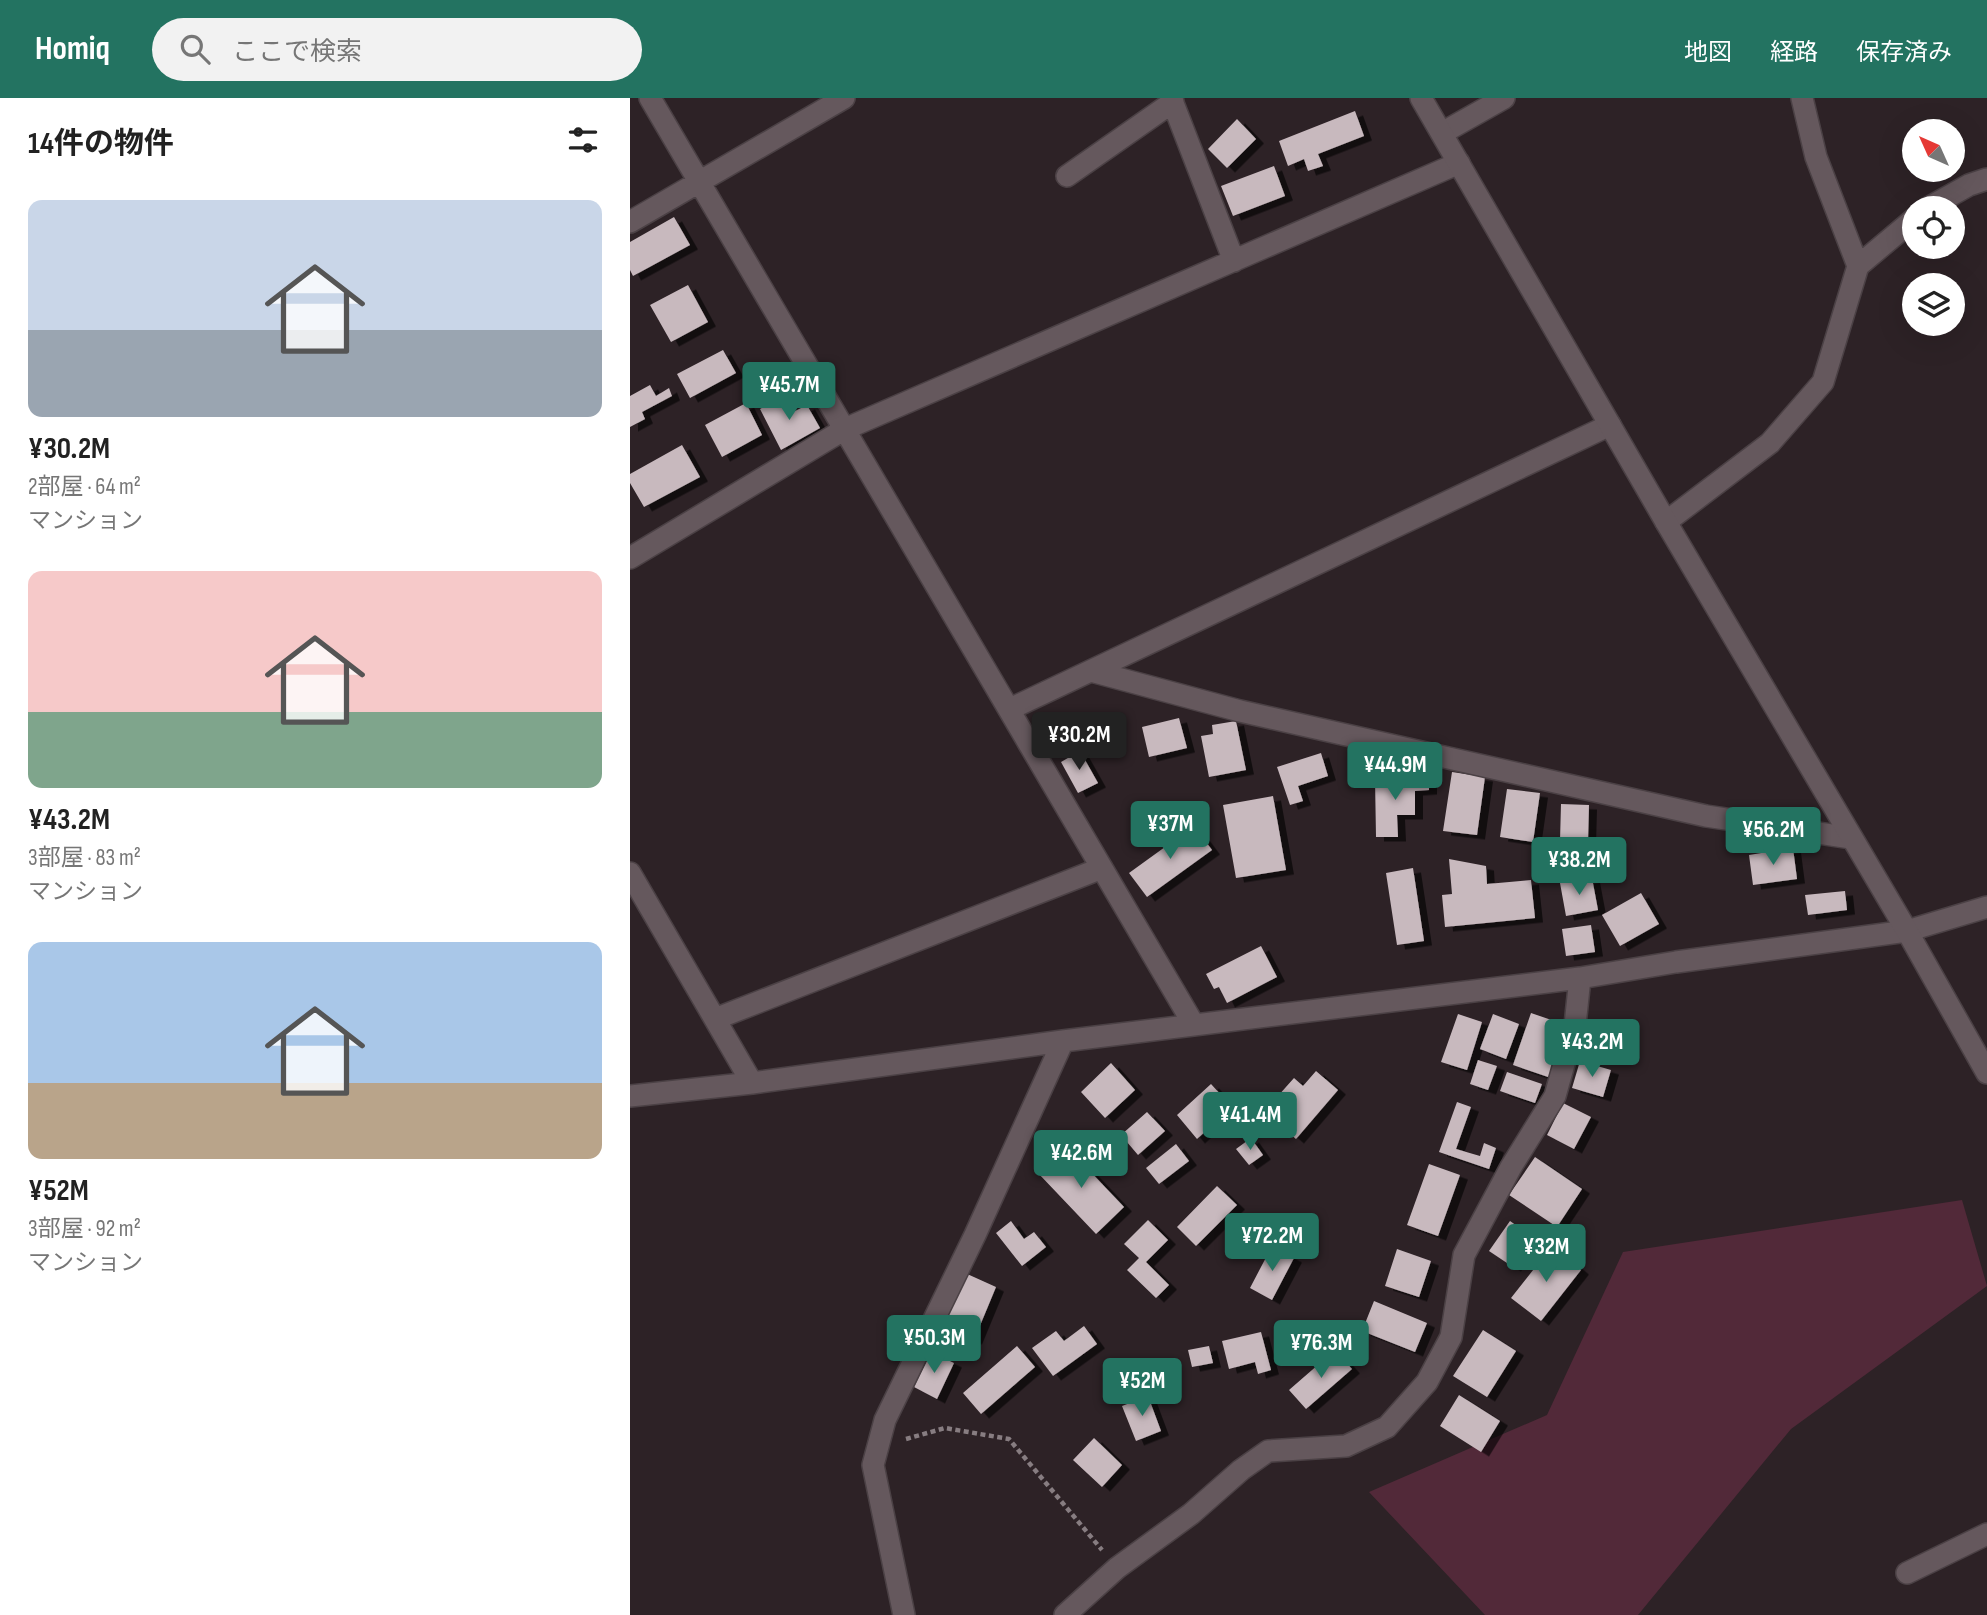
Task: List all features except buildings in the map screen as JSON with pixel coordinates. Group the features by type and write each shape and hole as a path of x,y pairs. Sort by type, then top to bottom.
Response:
{"street":[{"path":"650,98 1194,1025"},
{"path":"630,222 844,98"},
{"path":"1421,98 1666,522 1908,931 1987,1073"},
{"path":"1442,133 1504,98"},
{"path":"1802,98 1816,157 1858,266"},
{"path":"1067,176 1172,100 1234,261"},
{"path":"630,558 845,429 1459,163"},
{"path":"1949,196 1987,179"},
{"path":"1666,522 1770,443 1823,382 1858,266 1902,229"},
{"path":"1010,709 1610,425"},
{"path":"1091,671 1240,711 1706,816 1851,838"},
{"path":"715,1019 1102,868"},
{"path":"630,873 752,1083"},
{"path":"630,1096 752,1083 1063,1041 1580,978 1676,962 1908,931 1987,907"},
{"path":"1065,1615 1117,1568 1191,1514 1241,1470 1268,1451 1346,1446 1387,1427 1426,1382 1451,1336 1464,1255 1511,1167 1555,1096 1575,1025 1580,978"},
{"path":"904,1615 873,1465 885,1420 975,1235 1063,1041"},
{"path":"1907,1573 1987,1534"}],"path":[{"path":"878,1447 945,1428 1009,1439 1117,1568"}],"shaded area":[{"path":"1962,1200 1987,1286 1791,1429 1638,1615 1485,1615 1369,1492 1547,1415 1623,1252"}]}
